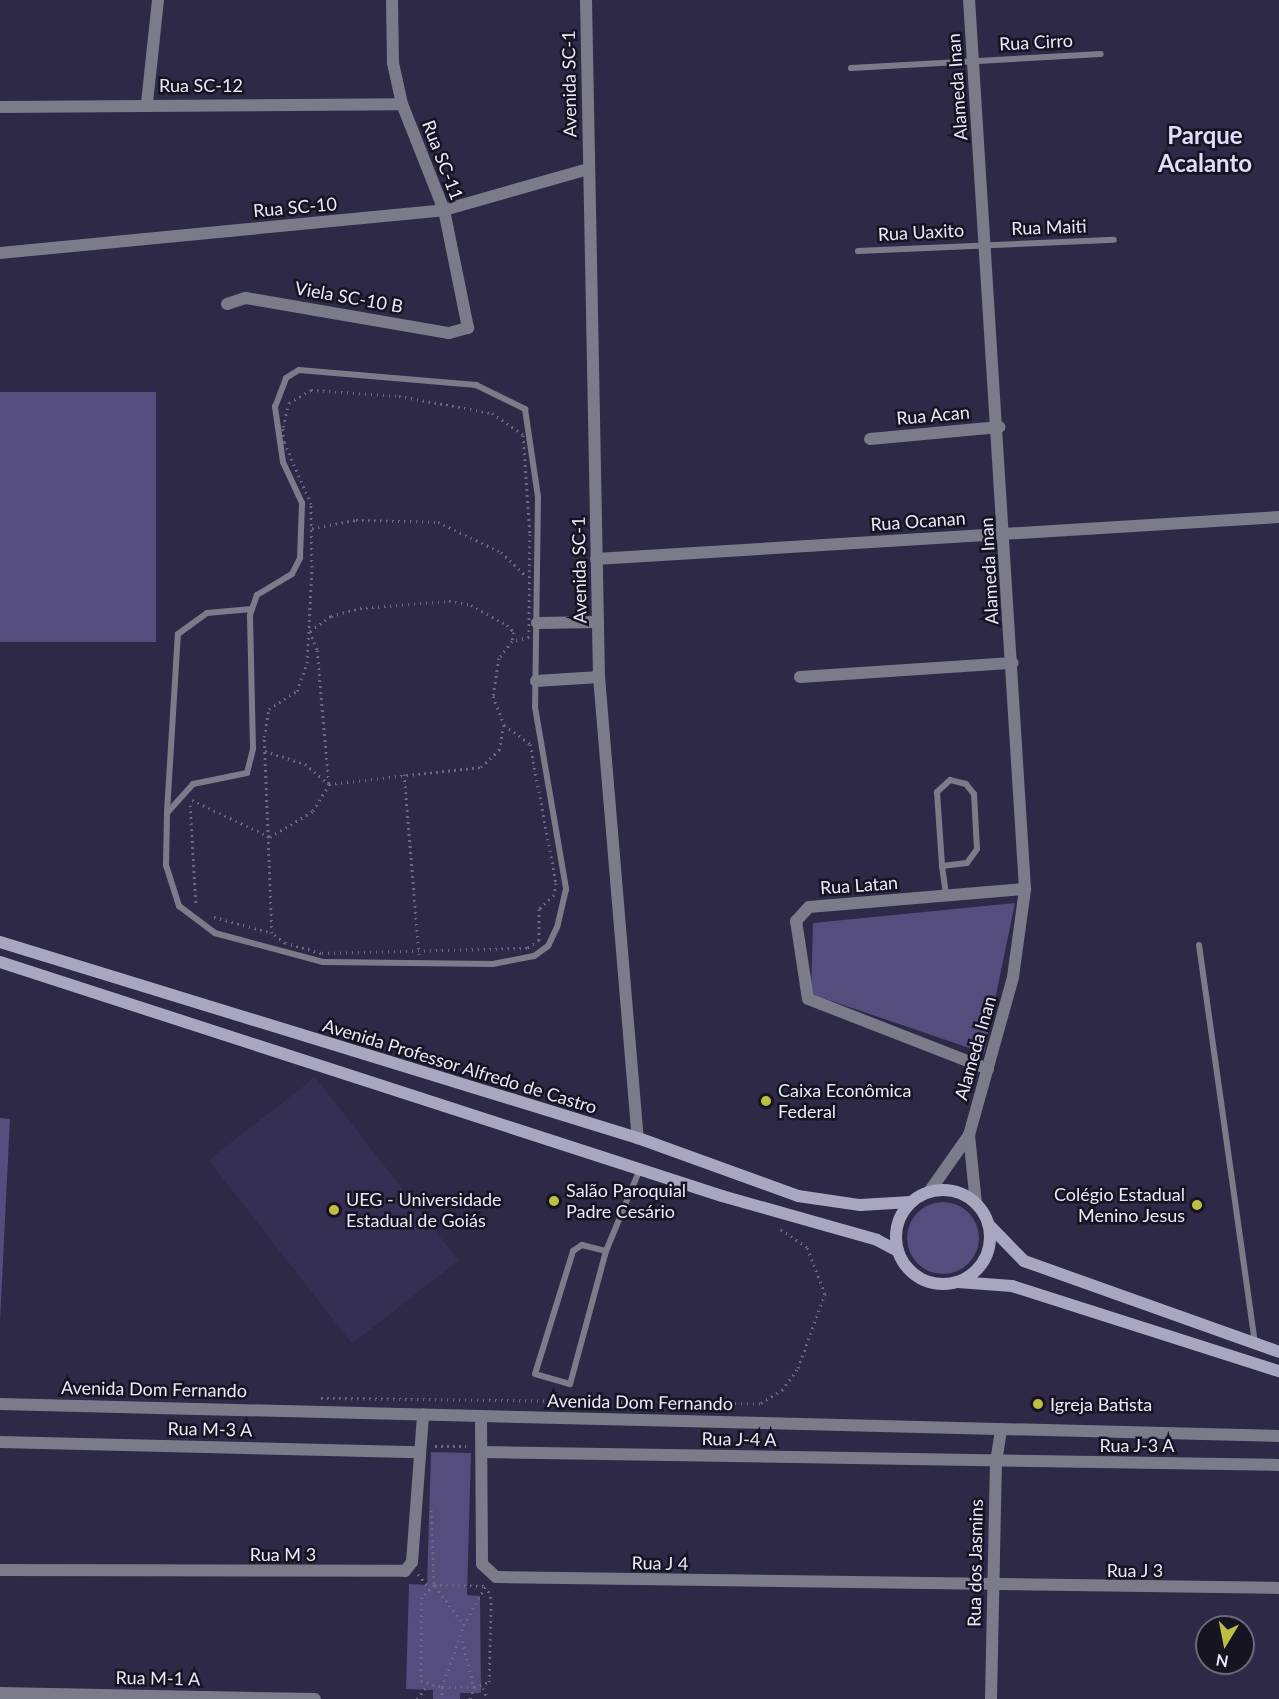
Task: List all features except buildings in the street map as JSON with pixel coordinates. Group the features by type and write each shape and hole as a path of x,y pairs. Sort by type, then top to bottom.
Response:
{"main road":[{"name":"Avenida Professor Alfredo de Castro","path":"0,942 638,1138 798,1196 860,1205 911,1202"},
{"path":"0,962 640,1169 877,1240 898,1251 921,1279 1012,1286 1279,1371"},
{"path":"898,1251 900,1217 911,1202 929,1192 954,1192 976,1204 988,1224 1024,1260 1279,1352"},
{"path":"958,1282 985,1258 988,1224"}],"street":[{"path":"147,103 158,0"},
{"name":"Rua SC-11","path":"392,0 393,63 402,104 444,210 469,316 466,331"},
{"name":"Avenida SC-1","path":"586,0 599,677 638,1138"},
{"name":"Alameda Inan","path":"929,1192 969,1135 1013,977 1025,889 999,427 969,0"},
{"name":"Rua SC-12","path":"0,107 147,103 402,104"},
{"name":"Rua SC-10","path":"0,253 444,210 588,169"},
{"name":"Viela SC-10 B","path":"227,304 246,298 449,333 466,331"},
{"name":"Rua Acan","path":"870,439 999,427"},
{"name":"Rua Ocanan","path":"596,560 1279,517"},
{"path":"537,623 598,622"},
{"path":"800,677 1012,663"},
{"path":"536,681 599,677"},
{"name":"Rua Latan","path":"988,1069 818,1005 802,990 796,921 809,907 1025,889"},
{"name":"Alameda Inan","path":"969,1135 976,1204"},
{"name":"Avenida Dom Fernando","path":"0,1404 1279,1436"},
{"name":"Rua M 3","path":"0,1570 405,1571 412,1562 424,1452 423,1414"},
{"name":"Rua J 4","path":"481,1417 478,1451 482,1564 496,1577 991,1588"},
{"name":"Rua dos Jasmins","path":"991,1699 991,1588 996,1462 1001,1429"},
{"name":"Rua M-3 A","path":"0,1442 424,1452"},
{"name":"Rua J-4 A","path":"478,1451 996,1462"},
{"name":"Rua J-3 A","path":"996,1462 1279,1465"},
{"name":"Rua J 3","path":"991,1588 1279,1588"},
{"name":"Rua M-1 A","path":"0,1694 315,1699"}],"lane":[{"name":"Rua Cirro","path":"851,68 1101,54"},
{"name":"Rua Maiti","path":"986,244 1114,240"},
{"name":"Rua Uaxito","path":"858,251 986,244"},
{"path":"167,813 193,784 247,773 253,749 252,609 257,595 292,574 300,558 302,503 283,462 276,425 281,386 299,370 358,371 476,385 525,409 538,497 536,681 543,767 566,888 557,927 548,946 534,956 493,964 372,966 323,962 215,933 179,906 166,865 167,813 178,634 207,614 252,609"},
{"path":"942,866 967,863 977,849 974,794 966,784 950,780 937,792 942,866 946,896"},
{"path":"1199,945 1255,1345"},
{"path":"606,1251 582,1245 573,1251 535,1374 570,1384 606,1251 640,1169"}],"path":[{"path":"273,933 265,752 269,709 297,691 308,663 312,528 308,495 284,442 285,411 298,395 328,390 399,396 492,413 523,435 531,580 528,637 512,640"},
{"path":"312,528 356,520 438,522 501,552 531,580"},
{"path":"270,837 313,811 329,784 317,650 310,631 309,598"},
{"path":"265,752 305,764 329,784 481,767 499,750 504,725 493,696 498,658 512,640 514,632 507,625 471,605 449,601 360,608 331,616 310,631"},
{"path":"209,915 273,933 293,947 321,953 419,954 527,948 541,935 539,909 554,895 556,883 530,744 504,725"},
{"path":"256,774 266,760"},
{"path":"404,774 419,954"},
{"path":"196,793 190,799 192,892 201,909"},
{"path":"190,799 270,837"},
{"path":"323,1412 321,1396 761,1403 782,1390 798,1368 825,1294 807,1247 770,1222"},
{"path":"424,1452 434,1446 478,1451"},
{"path":"431,1497 434,1585 464,1625"},
{"path":"474,1578 486,1586 491,1598 489,1682 483,1688"},
{"path":"483,1688 442,1687 428,1685 421,1681 422,1597 434,1585 486,1586"},
{"path":"442,1699 442,1687 462,1641 464,1625 486,1586"},
{"path":"462,1641 474,1687 470,1699"},
{"path":"417,1699 428,1685"},
{"path":"483,1688 488,1699"}],"shaded area":[{"path":"0,392 156,392 156,642 0,642"},
{"path":"1015,903 984,1053 811,994 813,923"},
{"name":"UEG - Universidade Estadual de Goiás","path":"315,1077 458,1261 352,1344 209,1160"},
{"path":"0,1118 10,1119 0,1321"},
{"path":"943,1202 963,1208 973,1218 979,1238 973,1258 963,1268 943,1274 923,1268 913,1258 907,1238 913,1218 923,1208"},
{"path":"431,1452 471,1453 467,1595 480,1596 481,1693 460,1693 460,1699 433,1699 433,1690 406,1689 409,1584 427,1585"}],"place":[{"name":"Caixa Econômica Federal","path":"766,1101"},
{"name":"Salão Paroquial Padre Cesário","path":"554,1201"},
{"name":"Colégio Estadual Menino Jesus","path":"1197,1205"},
{"name":"UEG - Universidade Estadual de Goiás","path":"334,1210"},
{"name":"Igreja Batista","path":"1038,1404"}],"district":[{"name":"Parque Acalanto","path":"1205,149"}]}
